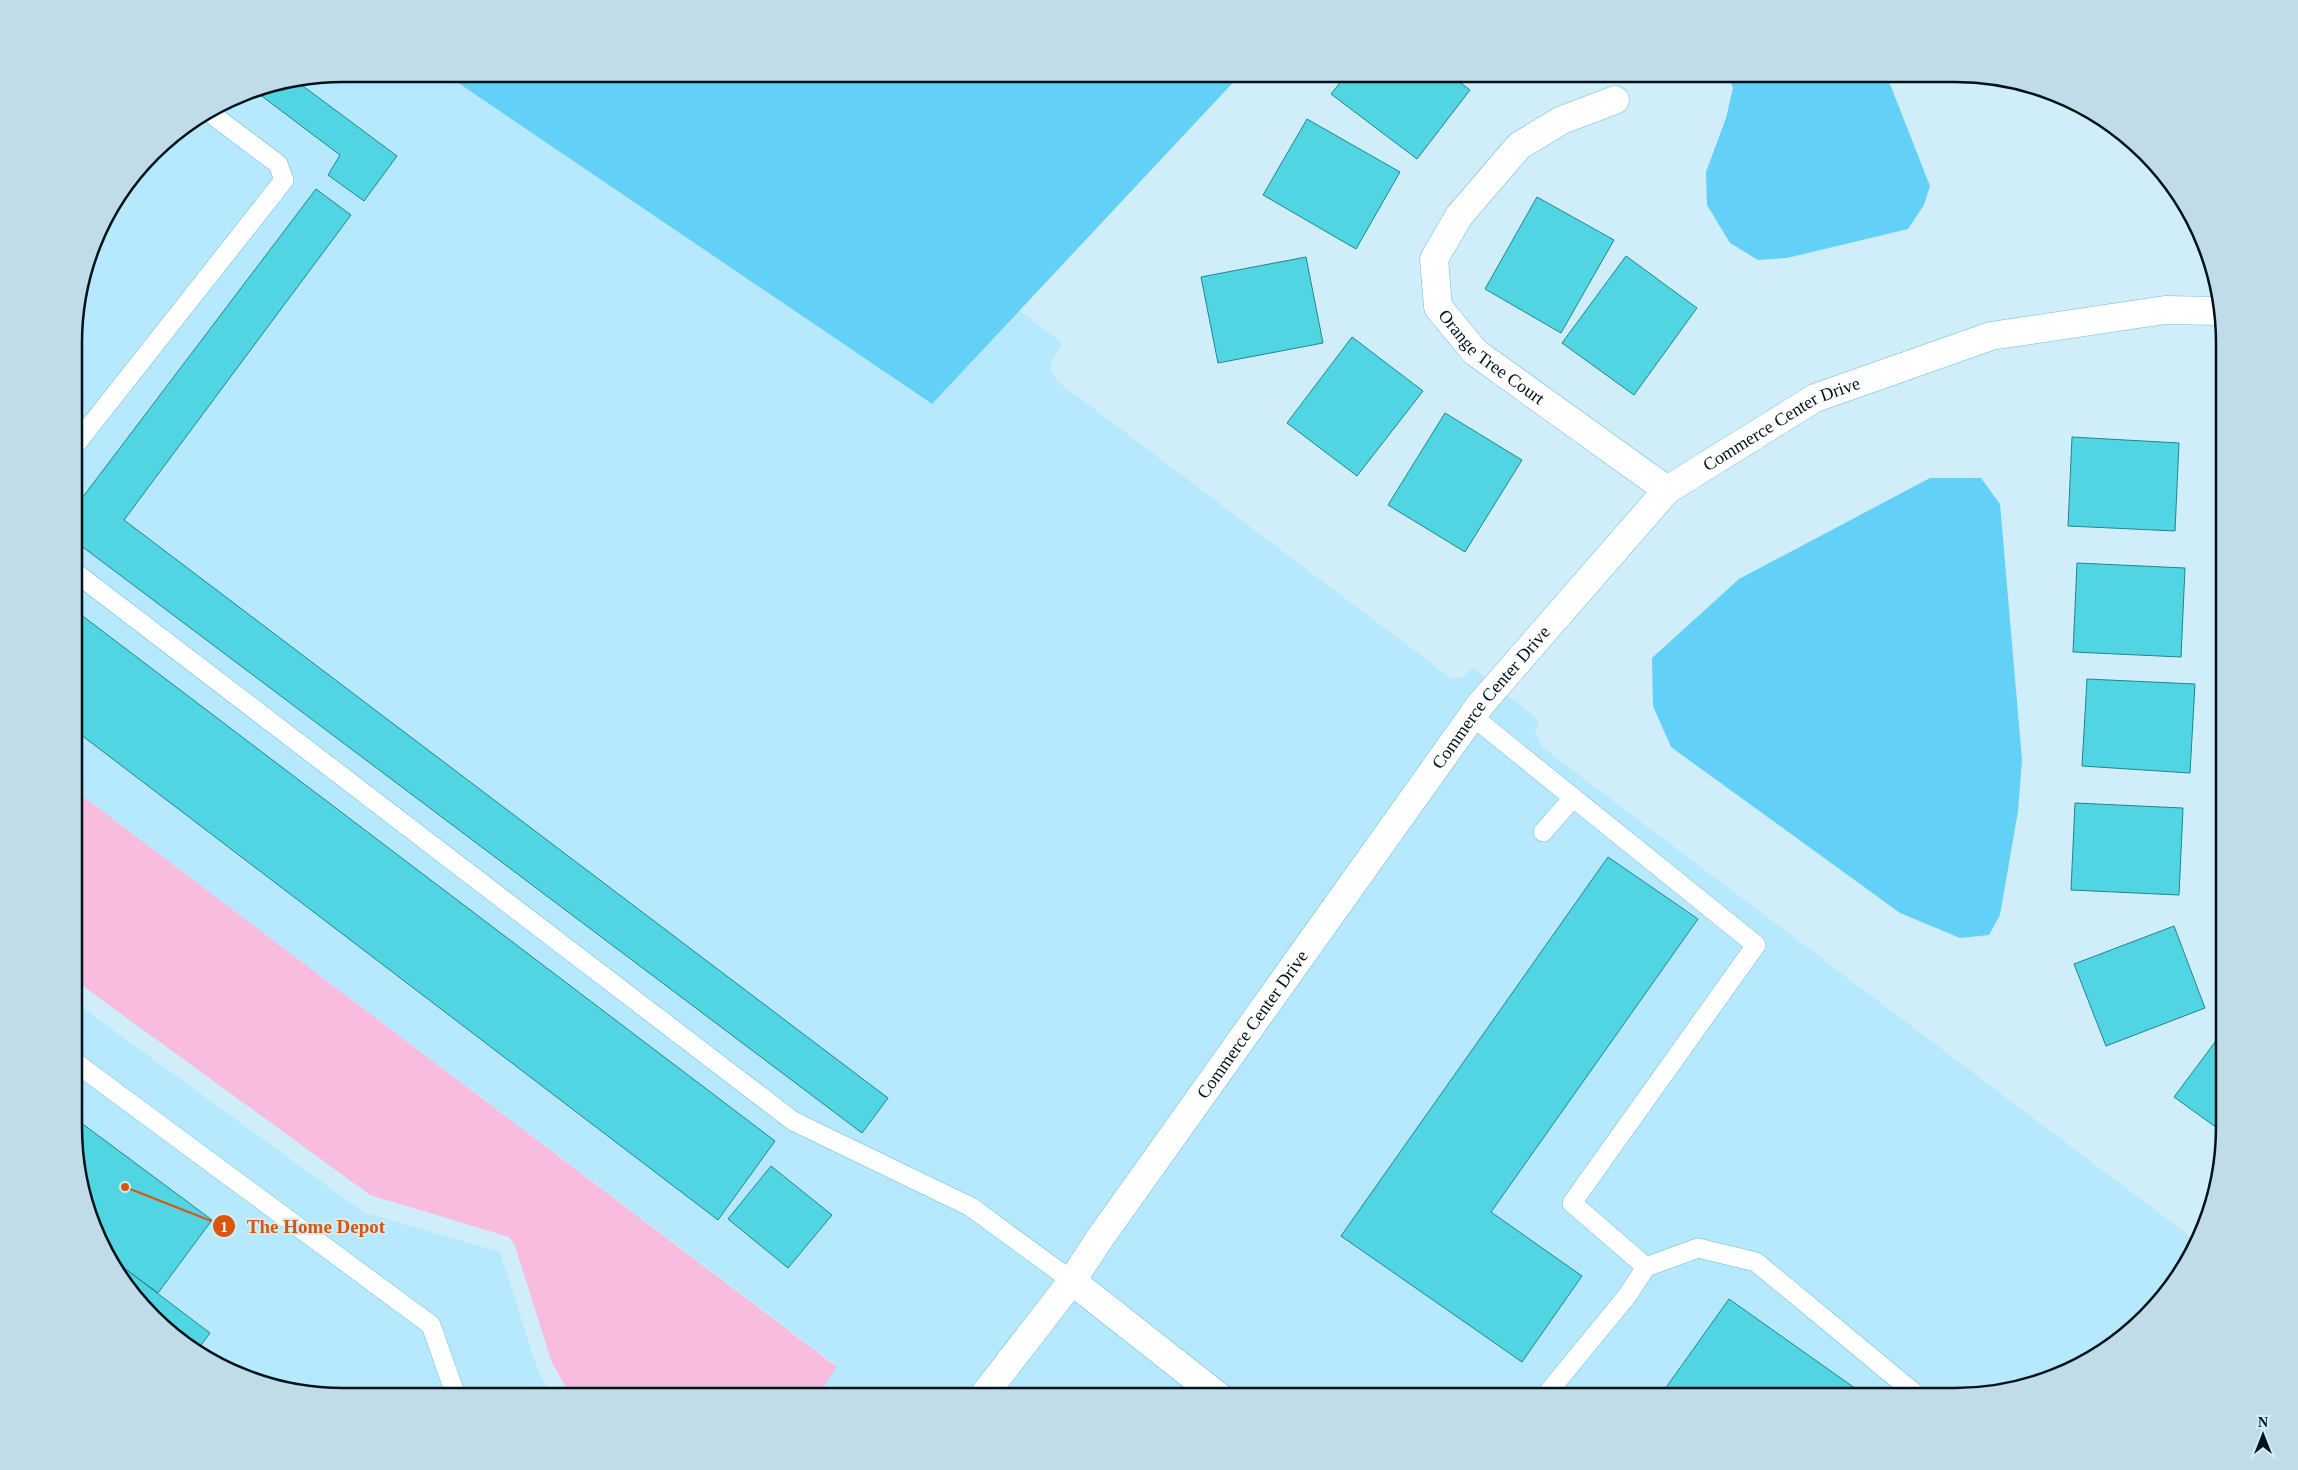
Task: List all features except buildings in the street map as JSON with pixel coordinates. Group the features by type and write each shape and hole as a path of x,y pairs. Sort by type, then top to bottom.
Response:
{"street":[{"name":"Orange Tree Court","path":"1615,100 1562,120 1519,146 1459,216 1434,258 1438,307 1474,352 1667,490"},
{"name":"Commerce Center Drive","path":"989,1388 1072,1281 1106,1230 1472,716 1667,490 1815,398 1991,336 2165,310 2213,311"},
{"path":"1072,1281 1208,1388"}],"lane":[{"path":"82,436 284,180 278,164 214,116"},
{"path":"82,578 793,1121 971,1208 1072,1281"},
{"path":"1472,716 1756,945 1572,1203 1646,1267"},
{"path":"1543,832 1573,798"},
{"path":"82,1067 431,1325 453,1388"},
{"path":"1552,1388 1628,1296 1646,1267 1698,1248 1756,1262 1908,1388"}],"shaded area":[{"path":"344,82 457,82 931,404 1019,310 1062,343 1050,365 1057,381 1448,676 1461,678 1473,668 1539,720 1535,732 1542,747 2191,1237 2172,1272 2151,1299 2127,1323 2100,1344 2070,1361 2038,1374 2022,1379 1972,1387 823,1388 837,1366 82,796 82,344 85,309 91,276 102,244 117,213 147,171 171,147 198,126 228,109 276,91 309,85"},
{"path":"82,796 837,1367 823,1388 566,1388 552,1363 515,1246 509,1237 370,1195 82,985"},
{"path":"82,1007 363,1212 500,1252 538,1371 548,1388 344,1388 309,1385 276,1379 228,1361 198,1344 171,1323 147,1299 126,1272 109,1242 91,1194 85,1161 82,1126"}],"water":[{"path":"457,82 1234,82 932,404"},
{"path":"1730,82 1889,82 1930,186 1924,205 1908,229 1787,258 1758,260 1730,243 1707,205 1706,172 1726,118 1733,88"},
{"path":"1930,478 1981,478 2000,504 2022,760 2018,811 2000,915 1989,935 1960,938 1900,913 1671,747 1653,706 1652,658 1739,579"}],"place":[{"name":"The Home Depot","path":"125,1187"}]}
